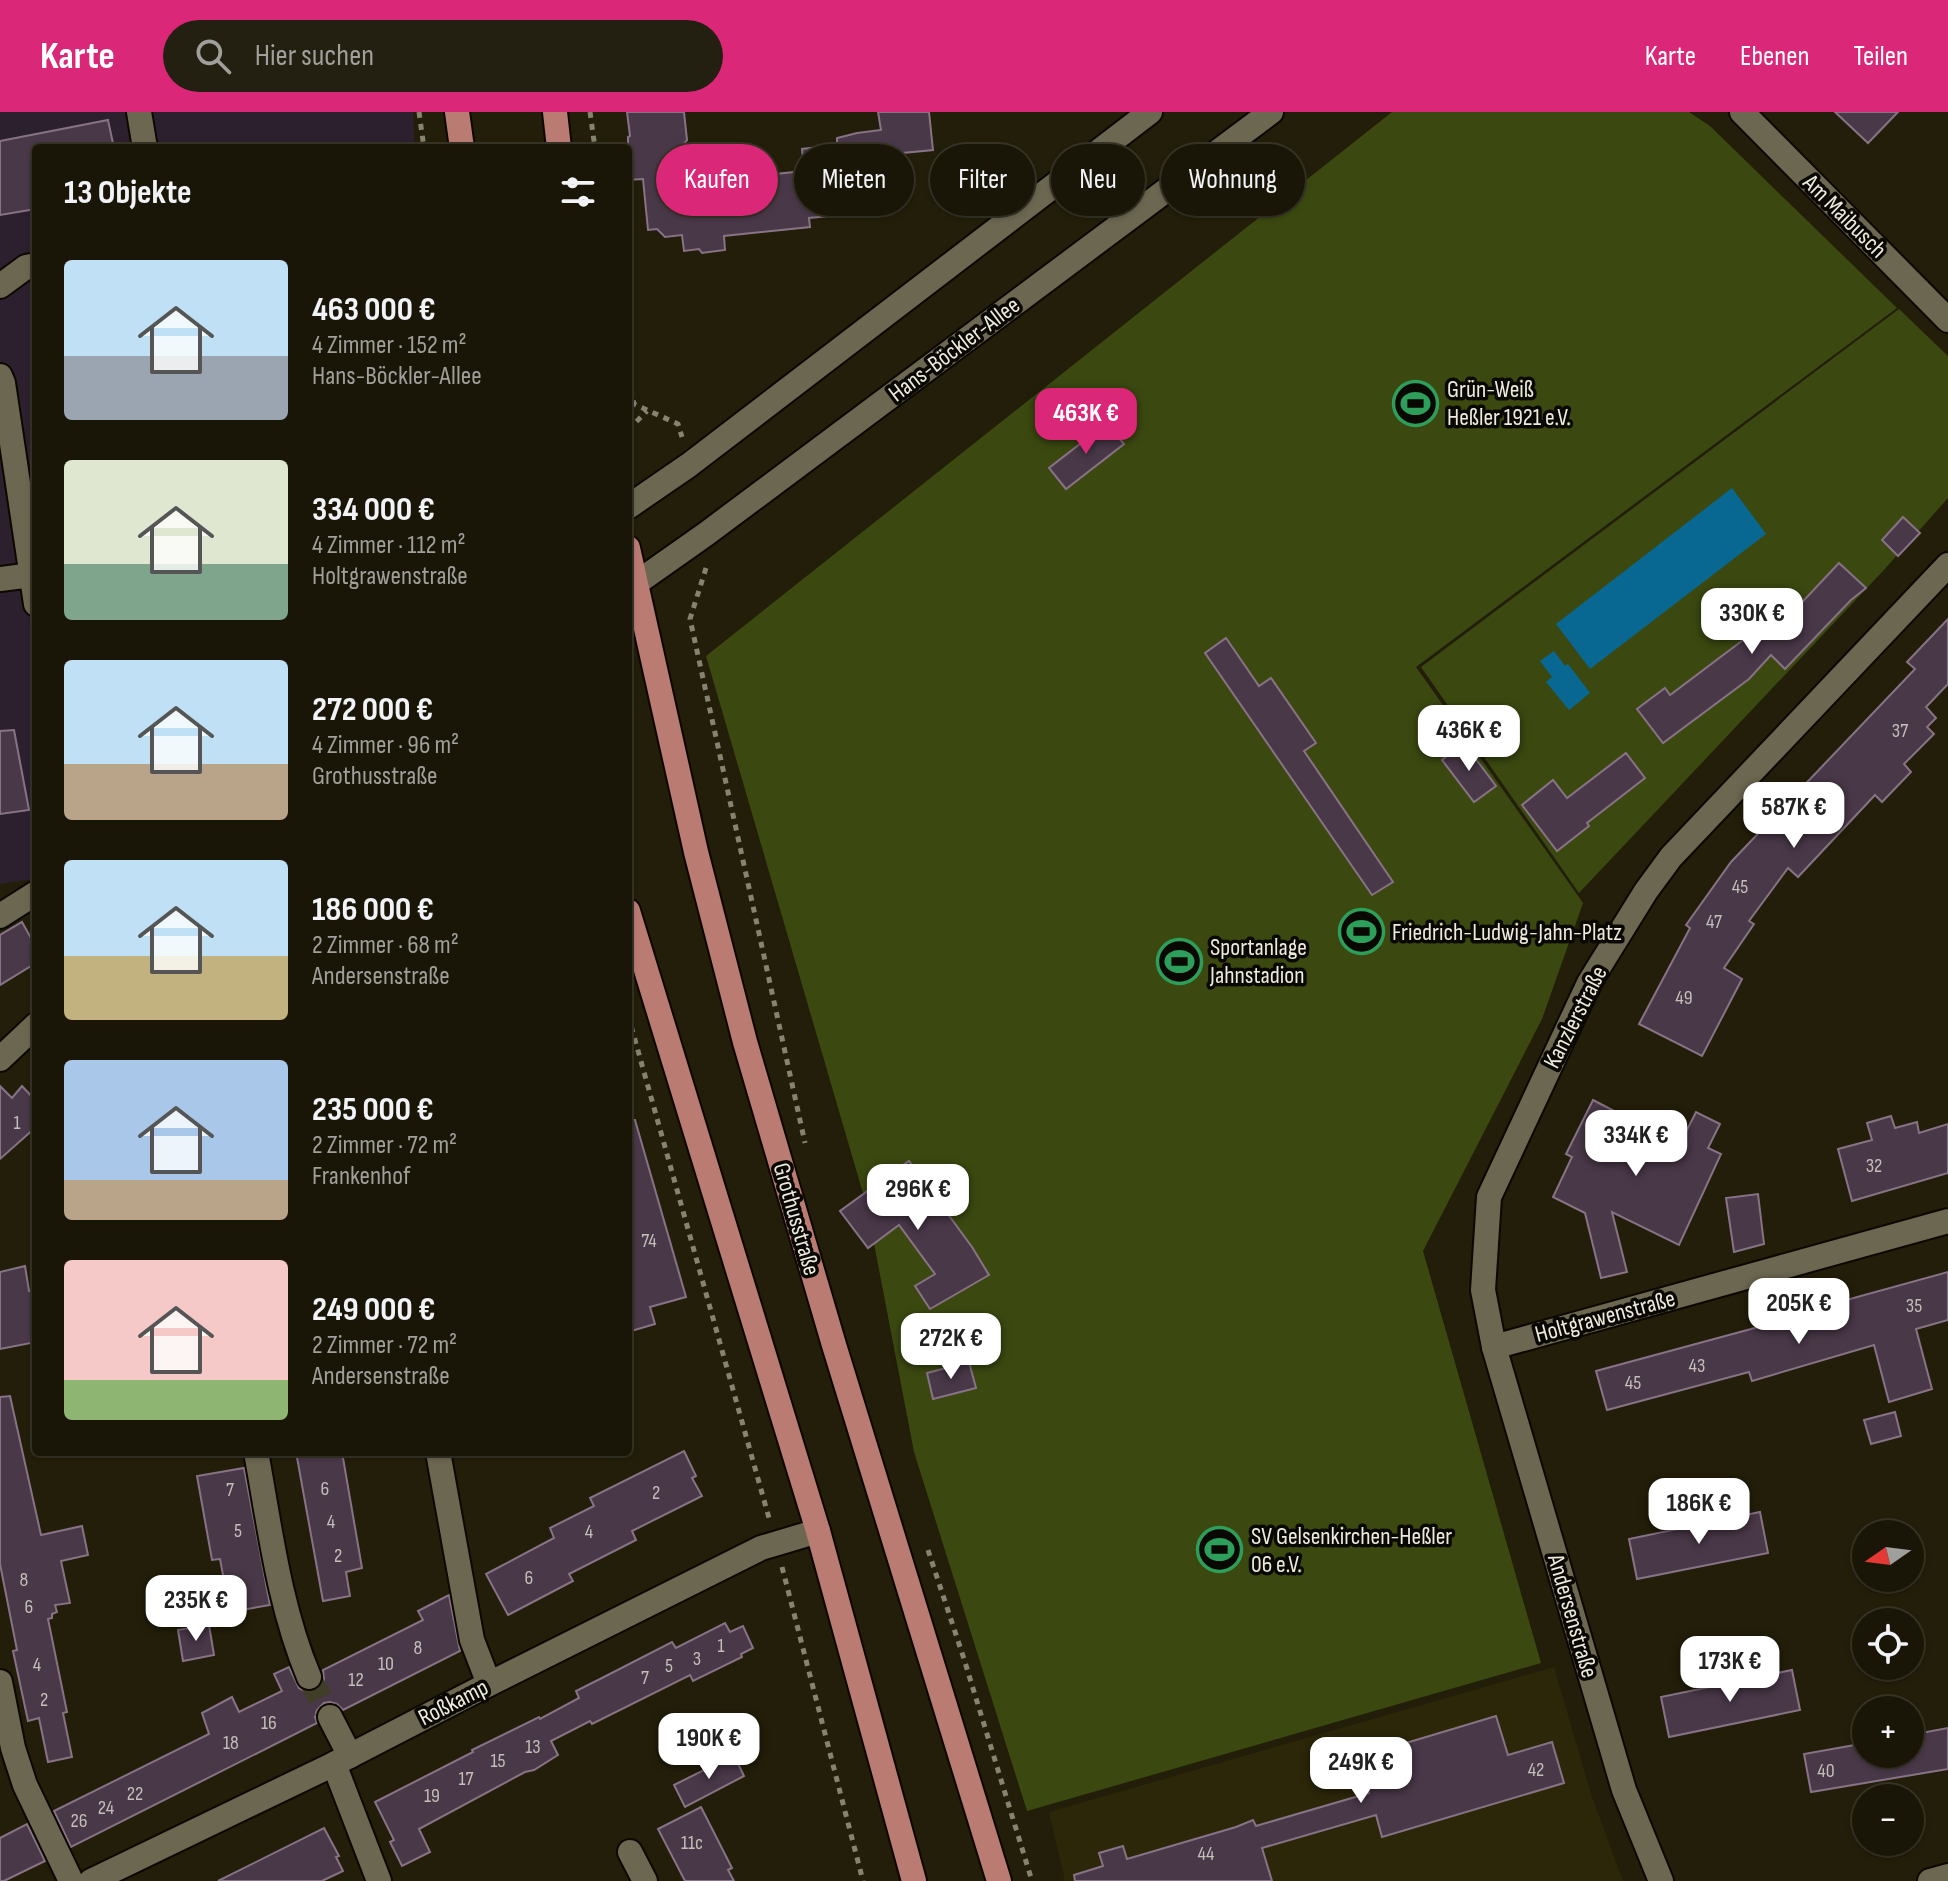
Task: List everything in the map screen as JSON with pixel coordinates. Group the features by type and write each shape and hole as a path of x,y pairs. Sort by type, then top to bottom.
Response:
{"main road":[{"path":"457,112 461,144"},
{"path":"555,112 559,144"},
{"name":"Grothusstraße","path":"632,586 745,1042 999,1881"},
{"path":"632,924 818,1531 914,1881"}],"street":[{"path":"139,112 144,144"},
{"path":"632,504 689,465 1150,112"},
{"name":"Hans-Böckler-Allee","path":"632,586 1271,112"},
{"name":"Am Maibusch","path":"1742,112 1948,320"},
{"path":"0,286 32,266"},
{"path":"0,376 32,575 0,579"},
{"name":"Kanzlerstraße","path":"1494,1347 1483,1290 1489,1197 1589,983 1646,891 1671,857 1948,565"},
{"path":"0,916 32,896"},
{"path":"0,1059 32,1029"},
{"name":"Holtgrawenstraße","path":"1494,1347 1948,1221"},
{"name":"Andersenstraße","path":"1494,1347 1624,1790 1661,1881"},
{"path":"257,1456 281,1588 294,1640 309,1677"},
{"path":"439,1456 472,1640 489,1684"},
{"name":"Roßkamp","path":"91,1881 342,1760 761,1548 818,1531"},
{"path":"0,1682 13,1748 25,1785 71,1881"},
{"path":"330,1717 379,1881"},
{"path":"630,1852 645,1881"},
{"path":"1930,1881 1948,1876"}],"path":[{"path":"419,112 423,144"},
{"path":"590,112 594,144"},
{"path":"632,395 634,404 678,424 682,439"},
{"path":"632,426 648,410"},
{"path":"708,562 690,619 808,1153"},
{"path":"632,1029 771,1525"},
{"path":"925,1540 1032,1881"},
{"path":"779,1554 863,1881"}],"shaded area":[{"path":"0,112 413,112 415,144 32,144 32,879 0,884"},
{"path":"1554,1667 1591,1794 1623,1881 1065,1881 1049,1812"}],"green space":[{"name":"Sportanlage Jahnstadion","path":"1392,112 1689,112 1710,126 1897,308 1416,667 1583,903 1542,1019 1423,1251 1541,1663 1027,1811 914,1452 867,1207 706,656 1261,216 1305,216 1305,181"},
{"path":"1899,309 1948,356 1948,498 1579,893 1421,667"}],"water":[{"path":"1732,488 1766,534 1590,669 1556,624"},
{"path":"1554,651 1590,693 1569,710 1546,682 1552,677 1540,661"}],"building":[{"path":"627,112 684,112 687,140 684,144 656,144 656,216 778,216 778,174 794,172 794,216 830,216 809,218 810,227 724,236 725,250 702,253 699,249 684,251 682,235 665,237 657,229 648,230 643,179 632,180 632,144 628,144"},
{"path":"878,112 929,112 932,144 930,150 914,152 914,144 837,144 837,138 881,130"},
{"path":"1835,112 1898,112 1868,143"},
{"path":"108,120 113,144 32,144 32,210 0,215 0,141"},
{"path":"1107,423 1124,444 1066,489 1049,468"},
{"path":"1903,517 1920,533 1898,556 1882,540"},
{"path":"1839,563 1866,588 1785,669 1771,655 1749,679 1663,743 1637,709 1665,688 1670,695 1767,622 1776,630"},
{"path":"1948,619 1948,684 1926,707 1936,718 1927,727 1934,734 1904,764 1911,772 1882,802 1875,795 1798,877 1788,868 1749,921 1754,924 1724,968 1742,979 1702,1056 1639,1024 1690,928 1686,925 1731,862 1915,669 1907,662"},
{"path":"1226,638 1259,686 1271,678 1316,743 1304,751 1393,882 1372,895 1205,653"},
{"path":"14,730 29,810 0,814 0,731"},
{"path":"1464,743 1496,786 1474,802 1442,760"},
{"path":"1626,753 1645,778 1557,851 1522,805 1553,780 1567,798"},
{"path":"22,922 32,940 32,965 0,985 0,935"},
{"path":"0,1086 12,1098 22,1086 32,1097 32,1131 0,1159"},
{"path":"1593,1100 1639,1124 1643,1116 1684,1136 1696,1112 1720,1124 1708,1148 1721,1154 1679,1245 1612,1212 1627,1272 1601,1278 1585,1213 1553,1197 1572,1157 1566,1154"},
{"path":"1891,1116 1895,1128 1917,1122 1919,1133 1948,1124 1948,1173 1852,1201 1838,1149 1872,1140 1867,1123"},
{"path":"632,1120 635,1120 686,1297 650,1307 655,1324 632,1331"},
{"path":"909,1161 989,1275 930,1309 915,1286 935,1274 899,1225 868,1248 840,1211"},
{"path":"1758,1194 1764,1244 1734,1252 1726,1198"},
{"path":"25,1266 29,1291 32,1290 32,1343 0,1349 0,1272"},
{"path":"1948,1272 1948,1320 1916,1329 1932,1389 1889,1402 1874,1345 1752,1381 1749,1372 1607,1410 1596,1371"},
{"path":"969,1362 976,1388 933,1399 927,1373"},
{"path":"10,1396 41,1535 82,1526 88,1555 61,1561 70,1603 55,1605 57,1612 48,1619 67,1712 63,1713 72,1757 48,1762 39,1718 28,1721 13,1651 17,1650 0,1564 0,1397"},
{"path":"1895,1412 1901,1436 1871,1444 1864,1420"},
{"path":"684,1451 696,1476 692,1478 702,1496 632,1531 636,1540 569,1574 573,1581 508,1615 486,1574 554,1538 550,1528 594,1506 590,1498"},
{"path":"297,1456 343,1456 362,1568 346,1572 350,1596 323,1601"},
{"path":"244,1468 270,1605 230,1612 220,1559 212,1560 197,1476"},
{"path":"1760,1512 1768,1553 1637,1579 1629,1539"},
{"path":"449,1595 460,1651 343,1710 337,1704 324,1703 317,1710 317,1723 71,1847 54,1811 209,1734 202,1713 232,1697 239,1712 282,1691 274,1674 289,1667 299,1688 306,1692 315,1691 324,1680 323,1670 423,1620 418,1611"},
{"path":"725,1623 730,1632 743,1626 753,1648 741,1654 742,1657 693,1681 690,1675 551,1741 558,1755 419,1829 430,1852 402,1866 390,1842 394,1840 375,1802 579,1698 576,1691 672,1642 676,1648"},
{"path":"209,1625 214,1655 183,1661 178,1630"},
{"path":"1792,1670 1800,1710 1669,1737 1661,1697"},
{"path":"1496,1716 1508,1755 1552,1742 1564,1783 1382,1837 1376,1815 1262,1848 1272,1881 1075,1881 1074,1875 1103,1866 1099,1853 1123,1846 1127,1859 1253,1820 1256,1826 1369,1793 1358,1755"},
{"path":"1948,1728 1948,1769 1811,1792 1804,1754 1852,1745 1852,1768 1924,1768 1924,1732"},
{"path":"734,1755 744,1776 685,1807 674,1785"},
{"path":"701,1807 732,1868 728,1870 734,1881 685,1881 658,1829"},
{"path":"27,1824 45,1861 0,1881 0,1838"},
{"path":"324,1828 339,1856 336,1857 343,1871 322,1881 218,1881"}],"tunnel":[{"path":"309,1677 330,1717"}],"place":[{"name":"Grün-Weiß Heßler 1921 e.V.","path":"1416,403"},
{"name":"Friedrich-Ludwig-Jahn-Platz","path":"1361,932"},
{"name":"Sportanlage Jahnstadion","path":"1179,961"},
{"name":"SV Gelsenkirchen-Heßler 06 e.V.","path":"1220,1550"}]}
